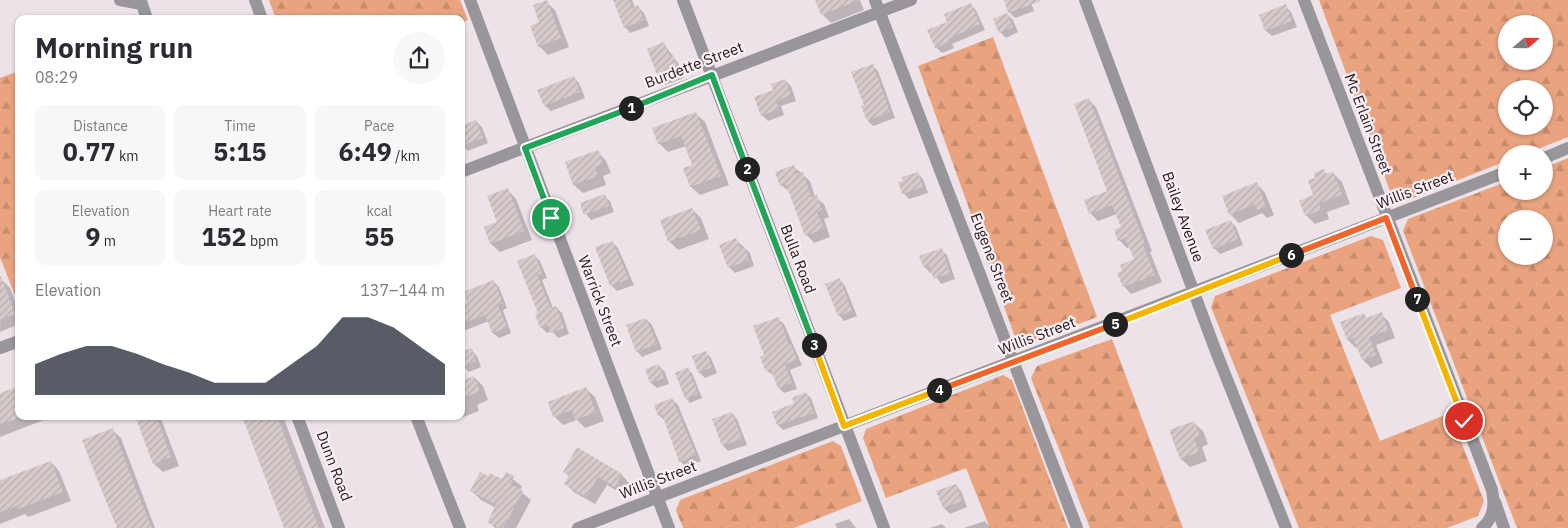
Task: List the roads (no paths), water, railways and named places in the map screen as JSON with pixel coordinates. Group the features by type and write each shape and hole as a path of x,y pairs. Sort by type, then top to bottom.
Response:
{"street":[{"path":"120,0 147,2 147,15"},
{"path":"254,0 260,15"},
{"name":"Warrick Street","path":"470,0 669,528"},
{"name":"Bulla Road","path":"683,0 884,528"},
{"name":"Eugene Street","path":"875,0 1077,528"},
{"name":"Burdette Street","path":"465,170 912,0"},
{"name":"Bailey Avenue","path":"1085,0 1194,293 1286,528"},
{"name":"Mc Erlain Street","path":"1304,0 1493,507 1504,528"},
{"path":"1553,154 1568,148"},
{"name":"Willis Street","path":"578,528 1498,175"},
{"path":"0,348 15,342"},
{"name":"Dunn Road","path":"299,420 339,528"},
{"path":"418,420 460,528"},
{"path":"1482,528 1493,507"}]}
